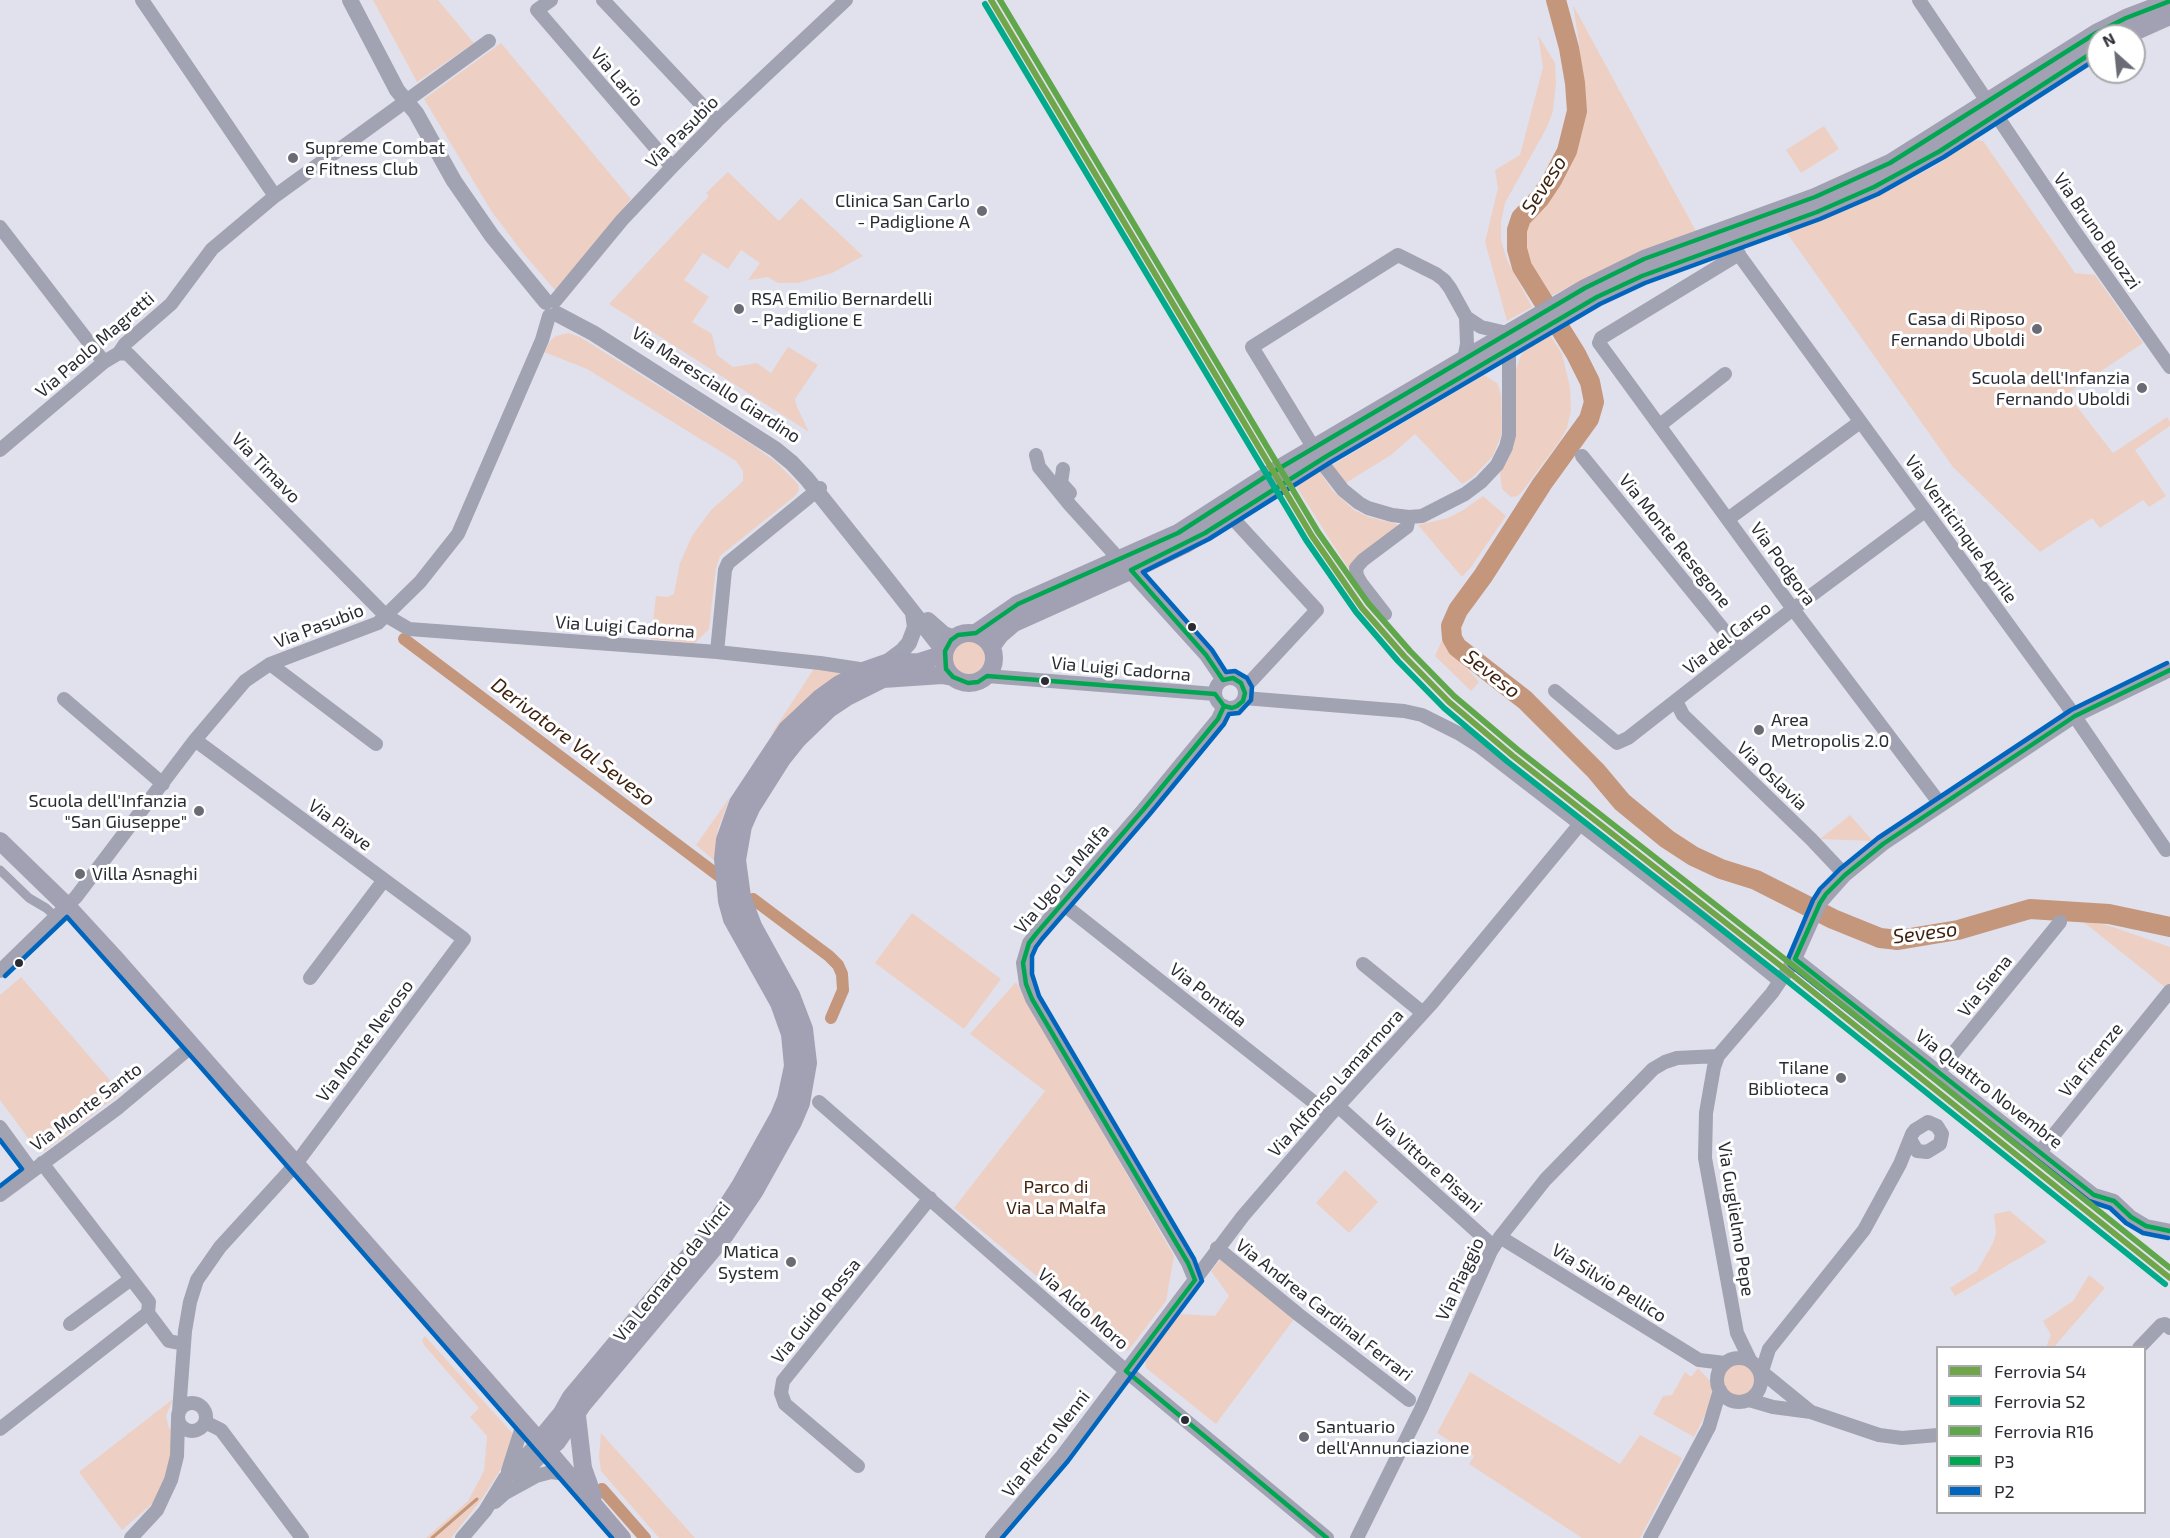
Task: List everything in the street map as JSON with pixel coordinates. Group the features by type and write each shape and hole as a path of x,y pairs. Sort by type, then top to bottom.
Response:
{"main road":[{"path":"976,633 1018,604 1119,559 1198,537 1319,447 1464,359 1508,341 1563,308 1597,297 1642,276 1816,212 1874,187 1917,165 2096,33 2126,18 2170,1"},
{"path":"2146,27 2170,16"},
{"path":"1992,108 2086,56"},
{"path":"1319,447 1493,359 1508,341"},
{"path":"992,646 1014,622 1119,559"},
{"path":"962,633 976,633 986,638 992,646 995,655 994,664 987,676 973,683 962,682 946,669 944,654 946,647 962,633"},
{"name":"Via Leonardo da Vinci","path":"543,1446 571,1396 714,1226 740,1186 779,1116 791,1081 793,1051 790,1034 779,1003 732,919 723,879 725,840 738,803 787,729 838,684 886,663 919,662 944,654"},
{"name":"Via Leonardo da Vinci","path":"543,1446 557,1442 583,1404 735,1221 793,1122 801,1103 808,1063 804,1029 791,995 750,920 741,897 737,860 743,826 751,808 782,759 798,739 829,710 847,697 883,679 942,675 953,677"},
{"path":"0,841 62,912 192,1046 622,1538"},
{"path":"576,1416 587,1483 603,1517"}],"street":[{"path":"142,0 275,196"},
{"path":"350,0 397,90 406,100"},
{"path":"357,0 402,87 406,100"},
{"name":"Via Lario","path":"551,0 537,10 672,167"},
{"path":"603,0 717,121"},
{"name":"Via Pasubio","path":"0,970 62,912 235,691 254,674 270,664 378,623 420,582 459,534 555,310 622,220 717,121 846,0"},
{"name":"Via Bruno Buozzi","path":"1919,0 2168,359"},
{"name":"Via Paolo Magretti","path":"0,450 104,362 119,353 125,344 171,304 212,249 275,196 489,41"},
{"name":"Via Maresciallo Giardino","path":"406,100 416,113 454,181 492,236 555,310 775,449 818,489 924,617 944,634 954,638"},
{"path":"0,227 104,362"},
{"name":"Via Podgora","path":"1732,242 1599,342 1793,609 1941,805"},
{"name":"Via Venticinque Aprile","path":"1732,242 1860,422 2075,716 2166,849"},
{"path":"1398,255 1444,280 1466,317 1508,341 1509,435 1497,465 1466,494 1422,516 1409,517 1380,512 1359,503 1336,483 1319,447 1252,347 1398,255"},
{"path":"1464,359 1467,344 1466,317"},
{"name":"Via Timavo","path":"119,353 128,354 385,615"},
{"path":"1493,359 1502,364 1508,374"},
{"path":"1660,425 1725,374"},
{"path":"1728,519 1860,422"},
{"path":"1036,456 1039,467 1206,655 1223,680"},
{"name":"Via Monte Resegone","path":"1582,456 1740,650"},
{"path":"1063,469 1061,483 1107,536 1119,559"},
{"path":"717,652 725,570 728,563 818,489"},
{"name":"Via Maresciallo Giardino","path":"818,489 944,654"},
{"name":"Via del Carso","path":"1555,691 1617,743 1645,726 1793,609 1925,511"},
{"path":"1385,614 1361,583 1356,568 1363,560 1407,527 1409,517"},
{"path":"1238,524 1317,610 1252,680 1237,706 1232,708 1224,706 1215,694 1223,680 1230,678 1236,679 1244,692"},
{"path":"886,663 909,643 915,627 913,613"},
{"name":"Via Luigi Cadorna","path":"385,615 409,629 717,652 866,670"},
{"path":"270,664 376,744"},
{"name":"Via Guglielmo Pepe","path":"1748,1360 1713,1212 1705,1150 1706,1113 1718,1056 1780,981 1795,959 1820,903 1845,875 1882,844 2075,716 2170,670"},
{"name":"Via Luigi Cadorna","path":"987,676 1215,694"},
{"path":"1244,692 1404,711 1422,715 1440,723 1479,746 1780,981"},
{"path":"64,699 163,784"},
{"name":"Via Oslavia","path":"1676,701 1683,715 1845,875"},
{"name":"Via Ugo La Malfa","path":"1195,1280 1188,1263 1037,1008 1026,984 1023,963 1029,943 1210,728 1224,706"},
{"name":"Via Piave","path":"195,740 464,939"},
{"name":"Via Alfonso Lamarmora","path":"1126,1371 1217,1248 1423,1013 1580,824"},
{"path":"0,870 29,898 46,908 62,912"},
{"path":"310,978 384,880"},
{"name":"Via Pontida","path":"1063,904 1335,1111"},
{"name":"Via Siena","path":"1938,1072 2060,922"},
{"name":"Via Monte Nevoso","path":"131,1538 157,1510 171,1480 177,1456 184,1344 190,1302 197,1280 220,1247 295,1165 464,939"},
{"name":"Via Quattro Novembre","path":"1795,959 2094,1195 2114,1201 2146,1226 2170,1231"},
{"path":"1363,964 1423,1013"},
{"name":"Via Firenze","path":"2040,1152 2170,991"},
{"name":"Via Monte Santo","path":"0,1194 119,1107 192,1046"},
{"name":"Via Piaggio","path":"1357,1538 1421,1409 1497,1241 1555,1169 1653,1069 1677,1058 1718,1056"},
{"name":"Via Aldo Moro","path":"819,1102 1126,1371 1327,1538"},
{"name":"Via Vittore Pisani","path":"1335,1111 1497,1241"},
{"path":"1923,1123 1933,1123 1940,1130 1942,1139 1936,1148 1927,1152 1918,1152 1900,1164 1915,1130 1923,1123"},
{"path":"0,1127 37,1167 131,1279 149,1302 148,1313 170,1341 184,1344"},
{"path":"1910,1139 1918,1152"},
{"name":"Via Silvio Pellico","path":"1699,1360 1748,1360 1769,1349 1864,1230 1900,1164"},
{"name":"Via Guido Rossa","path":"858,1466 785,1404 781,1393 783,1382 930,1198"},
{"name":"Via Silvio Pellico","path":"1497,1241 1699,1360 1719,1388"},
{"name":"Via Andrea Cardinal Ferrari","path":"1217,1248 1409,1400"},
{"path":"70,1324 131,1279"},
{"path":"0,1429 148,1313"},
{"path":"2140,1346 2161,1325 2165,1324 2170,1329"},
{"path":"1650,1538 1709,1427 1719,1388 1718,1372 1748,1360"},
{"path":"1709,1427 1723,1414 1744,1402 1759,1389 1748,1360"},
{"path":"1748,1360 1811,1413"},
{"name":"Via Pietro Nenni","path":"992,1538 1062,1456 1126,1371"},
{"path":"182,1382 190,1398 204,1409 205,1422 199,1429 191,1431 183,1428 179,1416 188,1403 197,1404"},
{"path":"1719,1388 1726,1398 1811,1413 1879,1435 1902,1438 1936,1435"},
{"path":"205,1422 221,1430 302,1538"},
{"path":"485,1511 505,1478 523,1424"},
{"path":"505,1478 543,1446"},
{"path":"462,1538 485,1511 505,1493 543,1446"},
{"path":"505,1493 522,1482 543,1473 567,1474"}],"green space":[{"path":"373,0 438,0 474,43 417,82"},
{"path":"1573,5 1697,233 1637,253 1549,297 1529,264 1524,230 1528,217 1551,195 1563,173 1576,143 1584,115 1579,43"},
{"path":"1538,35 1555,63 1553,111 1547,127 1505,203 1501,222 1501,240 1507,260 1532,307 1507,321 1485,242 1498,188 1495,170 1520,155 1543,67"},
{"path":"501,43 631,199 555,290 492,212 424,99"},
{"path":"1824,126 1839,149 1801,173 1786,150"},
{"path":"1974,140 1983,141 2075,273 2095,275 2143,343 2067,394 2113,453 2167,417 2170,422 2170,426 2135,450 2166,496 2149,507 2143,500 2100,528 2092,518 2040,552 1953,467 1784,229 1885,192 1935,166"},
{"path":"728,172 779,221 801,198 863,256 832,273 798,283 778,283 768,277 748,280 760,263 741,250 728,269 703,253 684,280 709,297 692,322 712,334 717,355 733,367 757,363 771,373 788,347 818,365 795,399 809,432 609,304 709,196 706,193"},
{"path":"568,333 580,337 754,446 776,462 798,484 799,490 795,496 720,556 716,568 709,629 695,643 651,639 656,596 667,597 674,594 680,563 692,536 711,510 743,481 743,471 736,461 587,369 544,352 556,336"},
{"path":"1550,335 1562,354 1570,387 1571,411 1567,428 1521,493 1511,497 1502,489 1500,473 1514,447 1516,369 1521,355 1527,348"},
{"path":"1484,375 1497,383 1499,388 1502,433 1493,456 1473,477 1462,484 1415,434 1391,455 1344,484 1332,465"},
{"path":"1320,472 1333,491 1354,510 1369,517 1397,524 1397,530 1348,568 1296,486"},
{"path":"1483,496 1506,516 1462,577 1418,525 1448,518"},
{"path":"968,638 981,643 986,656 981,669 968,674 955,669 950,656 955,643"},
{"path":"1442,640 1479,682 1471,691 1435,656"},
{"path":"815,667 844,670 845,674 794,710 770,736"},
{"path":"730,797 718,829 715,861 696,845"},
{"path":"1850,815 1873,841 1820,839"},
{"path":"912,913 1001,979 964,1029 875,963"},
{"path":"2081,920 2110,926 2170,947 2170,991"},
{"path":"21,977 121,1093 44,1151 37,1150 0,1100 0,995"},
{"name":"Parco di Via La Malfa","path":"1016,982 1174,1256 1166,1301 1128,1351 954,1208 1045,1091 970,1034"},
{"path":"1345,1170 1378,1202 1349,1233 1316,1203"},
{"path":"2010,1211 2047,1242 1955,1296 1950,1288 1977,1271 1993,1243 1996,1232 1994,1214"},
{"path":"1222,1257 1294,1319 1216,1424 1146,1368 1145,1360 1179,1314 1215,1316 1229,1296 1211,1271"},
{"path":"2089,1275 2105,1288 2055,1346 2046,1346 2051,1335 2043,1321 2073,1301"},
{"path":"425,1336 513,1434 509,1453 498,1474 451,1538 426,1538 468,1501 484,1471 487,1436 470,1417 479,1408 424,1345 422,1340"},
{"path":"1739,1364 1750,1369 1755,1380 1750,1391 1739,1396 1728,1391 1723,1380 1728,1369"},
{"path":"1698,1368 1710,1381 1712,1388 1706,1413 1694,1437 1653,1414 1663,1396 1672,1395 1685,1372 1691,1377"},
{"path":"1470,1372 1620,1464 1640,1435 1682,1458 1640,1538 1582,1538 1469,1464 1474,1456 1437,1433"},
{"path":"173,1399 166,1416 173,1433 169,1470 154,1502 122,1530 79,1472"},
{"path":"601,1433 695,1538 659,1538 601,1471 599,1457"}],"waterway":[{"name":"Seveso","path":"1556,0 1569,48 1577,111 1567,151 1552,180 1540,198 1521,218 1517,230 1517,249 1522,267 1576,354 1590,382 1594,402 1589,419 1542,484 1483,576 1458,610 1451,626 1452,638 1457,647 1525,700 1596,771 1622,802 1667,839 1693,856 1721,869 1756,880 1833,919 1880,938 1898,940 1958,930 2030,909 2109,914 2170,927"},
{"name":"Derivatore Val Seveso","path":"404,639 719,876"},
{"name":"Derivatore Val Seveso","path":"753,899 838,965 842,974 843,990 831,1018"},
{"name":"Derivatore Val Seveso","path":"602,1489 645,1538"},
{"path":"432,1538 477,1499"}],"rail line":[{"name":"S4","path":"991,0 1312,536 1362,608 1404,656 1449,702 1513,756 1786,970 2170,1278"},
{"name":"R16","path":"1000,0 1318,532 1368,603 1410,651 1454,696 1518,750 1791,964 2170,1268"},
{"name":"S2","path":"985,4 1306,540 1356,612 1398,661 1444,708 1508,762 1781,976 2165,1284"}],"transit line":[{"name":"P3","path":"2114,24 2170,1"},
{"name":"P3","path":"2086,39 1890,163 1815,197 1644,259 1585,288 1268,475 1178,533 1018,604 976,633 958,635 951,640 945,651 946,669 953,677 968,683 978,682 987,676 1215,694 1224,706 1232,708 1237,706 1243,701 1245,693 1241,683 1233,678 1223,680 1206,655 1131,570 1205,533 1327,456 1597,297 1642,276 1817,212 1874,187 1940,151 2086,57"},
{"name":"P2","path":"1002,1538 1068,1461 1202,1281 1194,1259 1039,996 1032,974 1032,956 1042,939 1149,815 1224,724 1229,714 1239,713 1251,700 1252,687 1247,678 1235,671 1226,672 1212,650 1143,572 1209,539 1331,462 1600,304 1645,283 1820,219 1878,194 1944,157 2086,66"},
{"name":"P2","path":"2167,663 2071,710 1878,838 1840,869 1820,889 1788,959 1790,965 2089,1201 2110,1208 2126,1223 2143,1233 2168,1238"},
{"name":"P3","path":"2170,670 2075,716 1883,844 1826,894 1795,959 2094,1195 2114,1201 2131,1217 2146,1226 2170,1231"},
{"name":"P3","path":"1195,1280 1188,1263 1032,999 1026,984 1023,963 1029,943 1036,934 1143,810 1218,719 1224,706"},
{"name":"P2","path":"5,976 67,917 612,1538"},
{"name":"P2","path":"0,1140 22,1169 0,1186"},
{"name":"P3","path":"1126,1371 1195,1280"},
{"name":"P3","path":"1126,1371 1327,1538"}],"place":[{"name":"Supreme Combat e Fitness Club","path":"293,158"},
{"name":"Clinica San Carlo - Padiglione A","path":"982,211"},
{"name":"RSA Emilio Bernardelli - Padiglione E","path":"739,309"},
{"name":"Casa di Riposo Fernando Uboldi","path":"2037,329"},
{"name":"Scuola dell'Infanzia Fernando Uboldi","path":"2142,388"},
{"name":"Area Metropolis 2.0","path":"1759,730"},
{"name":"Scuola dell'Infanzia \"San Giuseppe\"","path":"199,811"},
{"name":"Villa Asnaghi","path":"80,874"},
{"name":"Tilane Biblioteca","path":"1841,1078"},
{"name":"Matica System","path":"791,1262"},
{"name":"Santuario dell'Annunciazione","path":"1304,1437"}]}
